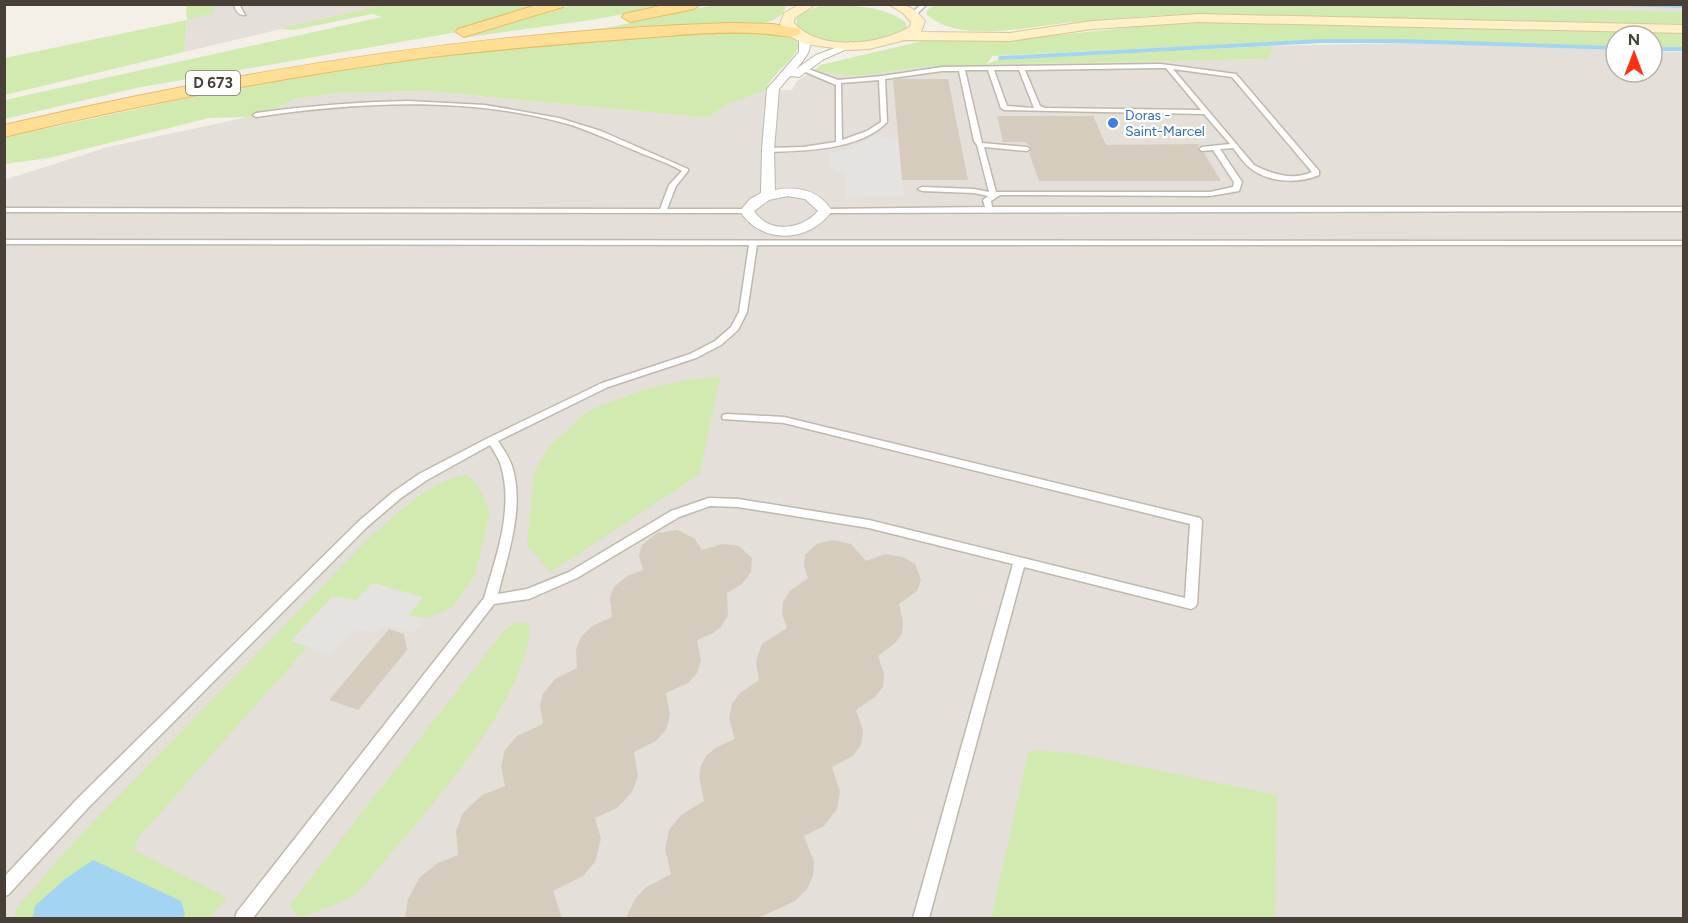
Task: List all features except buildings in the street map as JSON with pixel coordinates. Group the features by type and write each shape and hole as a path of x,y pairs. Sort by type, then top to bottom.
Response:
{"main road":[{"path":"186,88 316,60 458,34 500,24 558,4"},
{"name":"D 673","path":"4,131 186,88 334,62 643,15 694,4"},
{"path":"798,35 789,28 787,20 790,8 810,4"},
{"path":"894,4 919,13 943,28 968,32 1045,32"},
{"path":"93,109 315,69 484,46 580,37 760,28 798,35 824,43 851,45 881,43 905,36 916,29 919,13"},
{"path":"905,36 1010,38 1138,20 1228,18 1683,29"}],"street":[{"path":"768,195 768,150 773,89 804,53 806,43 798,35"},
{"path":"772,98 803,69 826,54 851,45"},
{"path":"788,192 806,195 820,201 825,211 819,221 804,228 784,231 764,228 751,221 747,211 753,201 768,195 788,192"}],"lane":[{"path":"236,4 237,9 243,14"},
{"path":"803,69 837,82 882,78 923,70 990,68 1168,67 1234,75 1316,173 1308,178 1282,178 1264,173 1252,166 1168,67"},
{"path":"990,68 1004,108 1206,112"},
{"path":"1021,68 1037,107 1044,110"},
{"path":"962,69 977,141 993,195"},
{"path":"768,150 803,149 853,140 878,128 884,122 882,78"},
{"path":"837,82 839,85 838,143"},
{"path":"256,115 340,106 425,104 500,109 560,120 588,128 686,170 673,185 663,210"},
{"path":"980,145 1027,149"},
{"path":"1202,149 1235,146"},
{"path":"989,209 987,200 999,193 1210,194 1236,189 1238,182 1215,149"},
{"path":"922,189 974,191 993,195"},
{"path":"825,211 1683,209"},
{"path":"4,210 747,211"},
{"path":"4,242 1683,243"},
{"path":"4,889 83,802 363,524 397,495 423,477 492,440 605,385 693,356 718,343 735,328 743,312 753,243"},
{"path":"490,600 529,594 573,575 675,514 709,502 738,503 869,524 1191,604 1196,521 784,420 727,417"},
{"path":"243,918 490,600 508,521 511,494 507,467 492,440"},
{"path":"921,918 1020,561"}],"shaded area":[{"path":"1683,4 1684,12 1374,5"},
{"path":"215,5 382,5 184,52 187,20 212,13"},
{"path":"1403,43 1604,50 1604,84 1664,84 1664,51 1683,52 1683,918 5,918 4,180 108,147 267,113 295,99 339,93 428,91 708,118 741,97 766,90 792,90 797,81 814,71 858,76 929,66 1269,59 1273,46"},
{"path":"874,136 899,140 904,196 846,197 846,172 835,171 835,168 831,168 831,152 844,151"},
{"path":"373,583 423,597 408,615 426,618 412,633 386,626 375,634 363,629 352,632 331,654 291,641 333,596 356,600"}],"green space":[{"path":"781,4 786,7 777,18 754,25 447,48 611,27 714,5"},
{"path":"936,4 1374,4 1683,12 1684,24 1186,14 978,31 942,24 927,15 927,10"},
{"path":"186,5 215,5 213,13 187,20"},
{"path":"382,5 553,5 469,30 136,88 5,119 5,100 382,17 372,14 294,30 279,29"},
{"path":"572,5 672,5 591,20 462,38"},
{"path":"823,5 877,9 896,16 905,22 908,29 881,41 842,43 816,38 797,27 797,18 806,11"},
{"path":"187,20 184,52 5,95 5,58"},
{"path":"1181,22 1604,31 1604,46 1323,40 992,56 987,64 997,60 1273,46 1269,59 929,66 858,76 814,71 820,65 923,41 1001,41"},
{"path":"740,32 780,35 796,40 799,46 766,90 727,104 708,118 428,91 339,93 295,99 267,113 248,117 209,118 49,158 5,164 4,138 197,96 343,69 479,51"},
{"path":"1664,33 1684,33 1683,48 1664,47"},
{"path":"720,377 700,474 550,572 527,545 534,472 550,446 589,410 650,388 687,380"},
{"path":"468,475 481,491 490,513 475,575 452,608 426,618 408,616 423,597 356,600 292,642 307,647 138,838 134,850 227,898 210,918 14,918 16,909 63,854 373,534 426,491"},
{"path":"516,622 530,624 526,651 515,681 498,713 454,777 359,891 342,902 300,918 289,906 504,631"},
{"path":"1035,750 1079,754 1277,795 1275,918 991,918 1028,753"}],"water":[{"path":"93,860 181,901 185,914 182,918 33,918 35,906 65,879"}],"waterway":[{"path":"1622,4 1684,6"},
{"path":"1000,58 1322,41 1399,41 1604,48"},
{"path":"1664,49 1684,49"}],"place":[{"name":"Doras - Saint-Marcel","path":"1113,123"}]}
